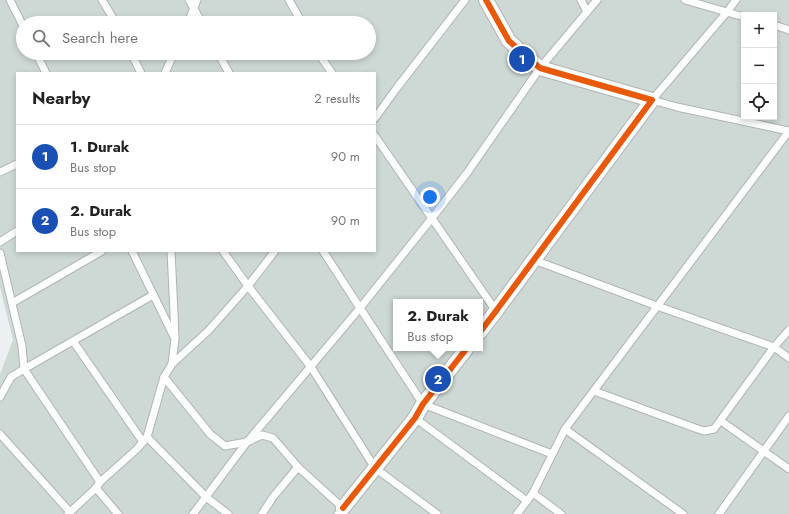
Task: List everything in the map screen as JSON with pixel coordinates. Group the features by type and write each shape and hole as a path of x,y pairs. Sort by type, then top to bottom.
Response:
{"street":[{"path":"483,328 652,100 540,68 509,41 486,0"},
{"path":"341,511 415,418 423,404 465,351"}],"lane":[{"path":"10,0 18,16"},
{"path":"102,0 112,16"},
{"path":"189,0 198,16"},
{"path":"191,16 197,0"},
{"path":"289,0 298,16"},
{"path":"376,117 465,0"},
{"path":"581,0 587,12"},
{"path":"193,514 247,442 360,308 432,218 467,173 540,68 596,0"},
{"path":"685,0 741,16"},
{"path":"517,514 533,493 565,429 789,131 677,107 652,100 736,0"},
{"path":"777,26 789,30"},
{"path":"40,60 46,72"},
{"path":"134,60 140,72"},
{"path":"165,72 171,60"},
{"path":"222,60 228,72"},
{"path":"323,60 331,72"},
{"path":"376,137 496,311"},
{"path":"0,172 16,164"},
{"path":"0,242 16,232"},
{"path":"0,252 22,346 24,370 118,514"},
{"path":"12,303 100,252"},
{"path":"132,252 175,339"},
{"path":"171,252 175,339 172,364"},
{"path":"224,252 248,286 311,367 375,468 438,514"},
{"path":"0,434 69,513 145,440 164,377 172,364 209,330 248,286 274,252"},
{"path":"324,252 423,404 552,454"},
{"path":"534,260 657,306 774,347 789,358"},
{"path":"0,397 11,377 153,295"},
{"path":"594,391 704,431 714,429 774,347 789,330"},
{"path":"73,341 145,440 206,497 228,514"},
{"path":"164,377 210,434 225,446 247,442 262,435 273,438 298,467 341,511"},
{"path":"719,514 789,416"},
{"path":"415,418 527,501"},
{"path":"720,421 789,469"},
{"path":"565,429 683,514"},
{"path":"262,514 273,497 298,467"},
{"path":"533,493 562,514"}],"shaded area":[{"path":"0,0 789,0 789,514 0,514 0,374 13,340 0,287"}],"cycle path":[{"path":"483,328 652,100 540,68 509,41 486,0"},
{"path":"343,508 415,418 423,404 465,351"}],"place":[{"name":"1. Durak","path":"522,59"},
{"name":"2. Durak","path":"438,379"}]}
